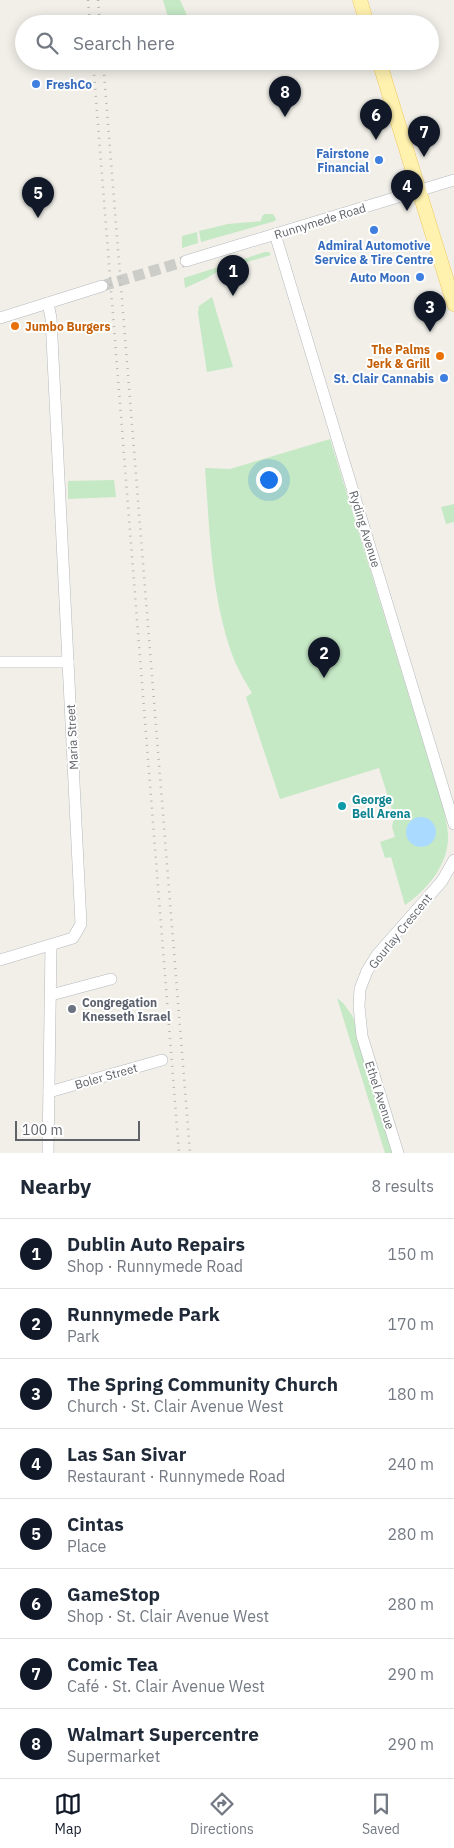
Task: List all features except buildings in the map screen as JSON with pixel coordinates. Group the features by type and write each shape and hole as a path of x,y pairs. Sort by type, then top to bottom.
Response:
{"main road":[{"path":"360,0 364,15"},
{"path":"382,70 454,304"}],"street":[{"name":"Runnymede Road","path":"186,261 454,180"},
{"name":"Ryding Avenue","path":"275,234 449,790 454,824"},
{"path":"0,318 102,286"},
{"name":"Maria Street","path":"0,960 73,938 81,924 51,322 48,303"},
{"path":"0,662 68,662"},
{"name":"Gourlay Crescent","path":"362,1036 359,1006 360,989 367,971 377,955 442,880 454,860"},
{"path":"48,1153 51,945"},
{"path":"50,995 111,980"},
{"name":"Ethel Avenue","path":"362,1036 398,1153"},
{"name":"Boler Street","path":"49,1092 162,1060"}],"green space":[{"path":"163,0 180,0 187,15 167,15"},
{"path":"273,214 276,219 275,221 201,242 199,231 228,224 261,221 262,216"},
{"path":"197,232 198,243 182,248 182,236"},
{"path":"269,252 271,255 220,270 185,288 184,278"},
{"path":"212,297 233,367 207,372 198,313 199,306"},
{"path":"330,439 447,825 447,848 440,867 428,885 405,905 391,857 385,858 380,842 395,837 392,825 395,819 379,768 280,799 246,697 252,693 235,662 227,639 216,591 210,542 205,468 230,469"},
{"path":"114,480 116,497 68,499 68,481"},
{"path":"454,504 454,522 446,524 441,507"},
{"path":"337,998 353,1017 393,1153 385,1153"}],"water":[{"path":"421,817 431,822 436,832 431,842 421,847 411,842 406,832 411,822"}],"tunnel":[{"path":"102,286 186,261"}],"railway":[{"path":"88,0 89,15"},
{"path":"98,0 99,15"},
{"path":"94,70 179,1153"},
{"path":"104,70 190,1153"}],"place":[{"name":"FreshCo","path":"36,84"},
{"name":"Walmart Supercentre","path":"285,117"},
{"name":"GameStop","path":"376,140"},
{"name":"Comic Tea","path":"424,157"},
{"name":"Fairstone Financial","path":"379,160"},
{"name":"Las San Sivar","path":"407,211"},
{"name":"Cintas","path":"38,218"},
{"name":"Admiral Automotive Service & Tire Centre","path":"374,230"},
{"name":"Auto Moon","path":"420,277"},
{"name":"Dublin Auto Repairs","path":"233,296"},
{"name":"Jumbo Burgers","path":"15,326"},
{"name":"The Spring Community Church","path":"430,332"},
{"name":"The Palms Jerk & Grill","path":"440,356"},
{"name":"St. Clair Cannabis","path":"444,378"},
{"name":"Runnymede Park","path":"324,678"},
{"name":"George Bell Arena","path":"342,806"},
{"name":"Congregation Knesseth Israel","path":"72,1009"}]}
